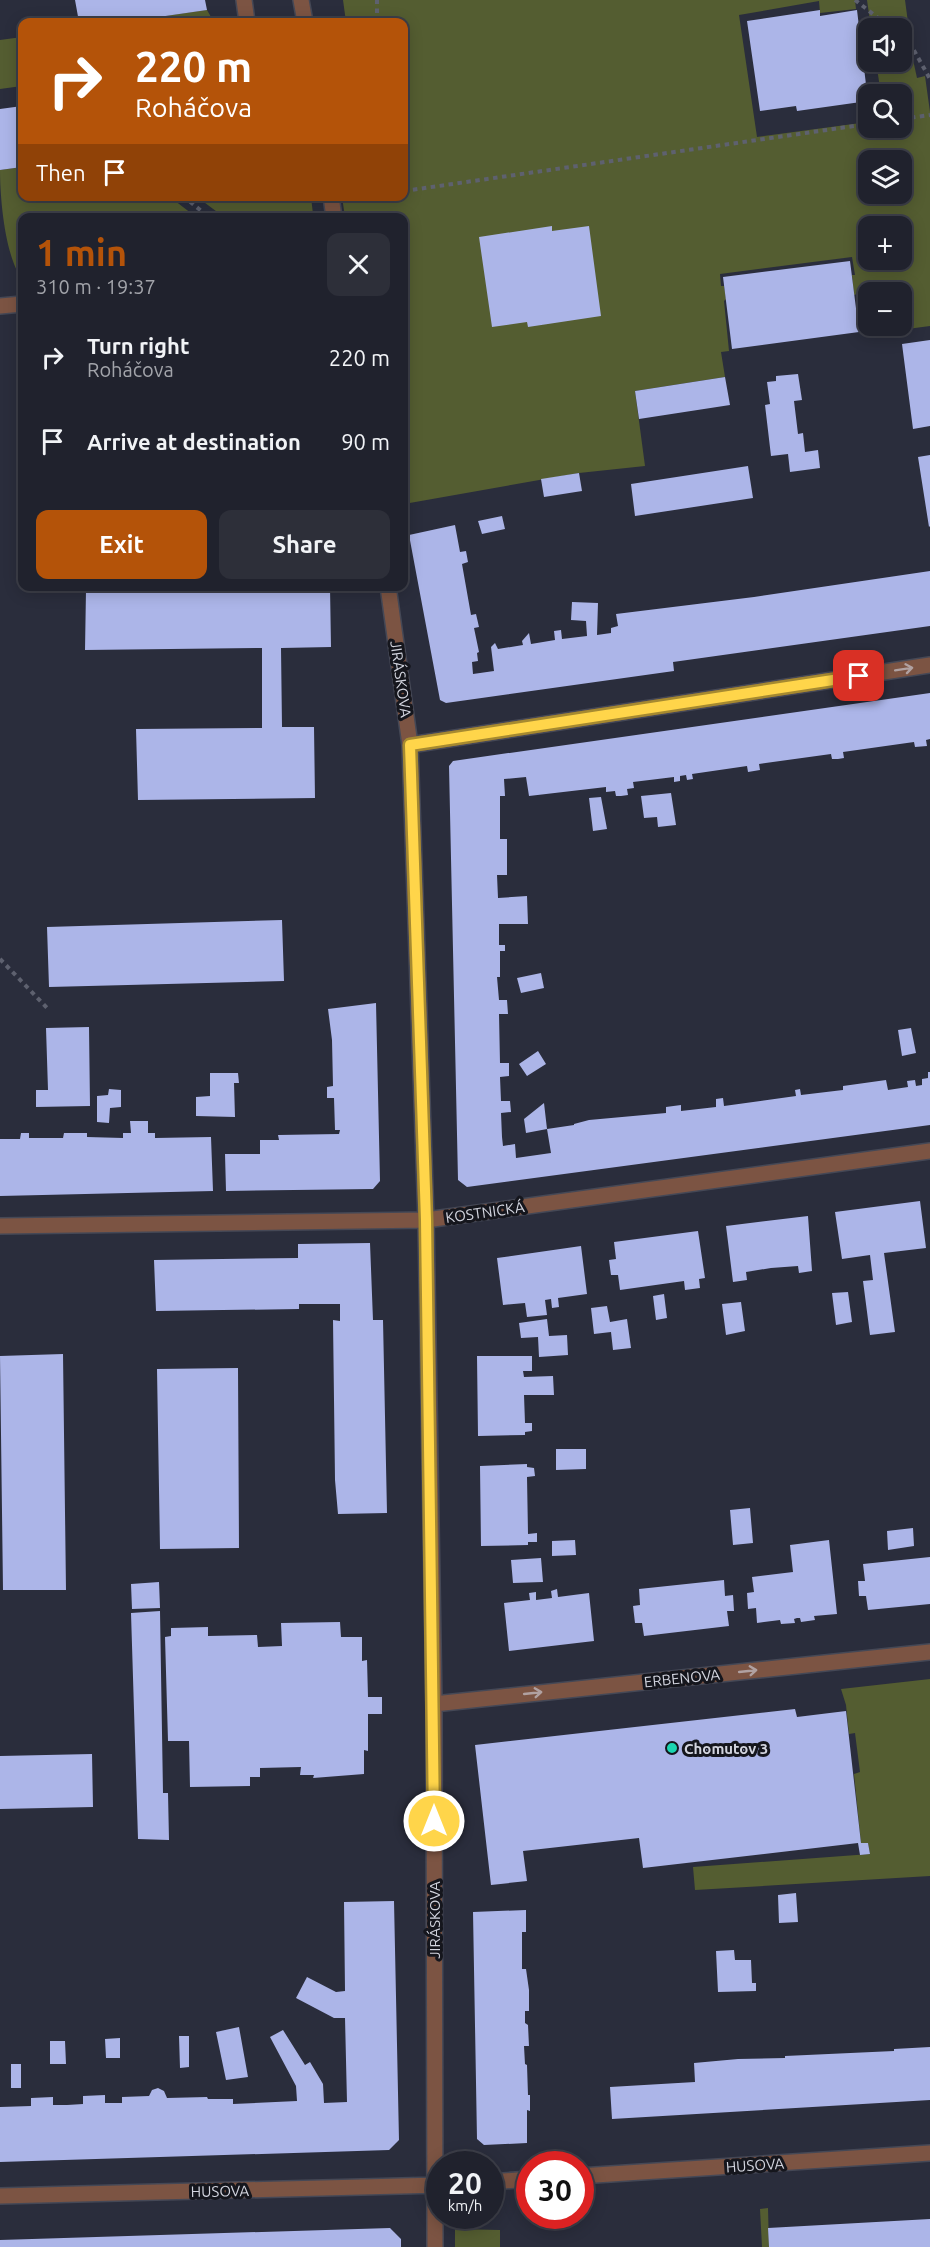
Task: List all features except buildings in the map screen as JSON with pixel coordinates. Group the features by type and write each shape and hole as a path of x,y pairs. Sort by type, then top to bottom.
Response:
{"street":[{"path":"244,0 246,18"},
{"path":"301,0 304,18"},
{"path":"0,306 18,304"},
{"name":"JIRÁSKOVA","path":"389,591 410,745 426,1220 434,1704 438,2151"},
{"path":"410,745 930,665"},
{"name":"KOSTNICKÁ","path":"0,1226 426,1220 930,1151"},
{"name":"ERBENOVA","path":"434,1704 930,1652"},
{"name":"HUSOVA","path":"594,2175 930,2153"},
{"name":"HUSOVA","path":"0,2196 426,2185"},
{"name":"JIRÁSKOVA","path":"435,2247 436,2229"}],"path":[{"path":"377,0 377,18"},
{"path":"855,0 878,18"},
{"path":"912,47 930,79"},
{"path":"912,118 930,115"},
{"path":"408,190 858,125"},
{"path":"189,201 204,213"},
{"path":"0,959 47,1008"}],"green space":[{"path":"343,0 855,0 856,9 820,13 819,1 739,15 757,137 858,123 858,138 912,138 912,84 879,84 878,72 912,72 912,55 917,78 925,76 930,112 930,326 912,328 912,282 858,282 858,302 857,294 854,295 852,275 855,275 852,257 720,274 721,286 724,286 726,299 724,301 729,351 721,352 725,377 635,391 645,466 579,473 408,503 408,213 344,213 343,201 408,201 408,18 345,18"},
{"path":"867,0 905,0 907,18 870,18"},
{"path":"206,10 212,18 151,18"},
{"path":"18,38 18,87 0,89 0,40"},
{"path":"18,168 18,201 175,201 191,213 18,213 18,272 11,256 2,211 0,170"},
{"path":"202,201 311,201 313,213 219,213"},
{"path":"930,1679 930,1876 695,1890 693,1867 870,1854 868,1843 861,1843 854,1774 860,1772 855,1733 849,1734 846,1705 841,1689"},
{"path":"768,2208 769,2247 762,2247 760,2209"},
{"path":"455,2229 500,2230 500,2247 455,2247"}],"place":[{"name":"Chomutov 3","path":"672,1748"}],"route":[{"path":"434,1821 426,1220 410,745 859,676"}]}
